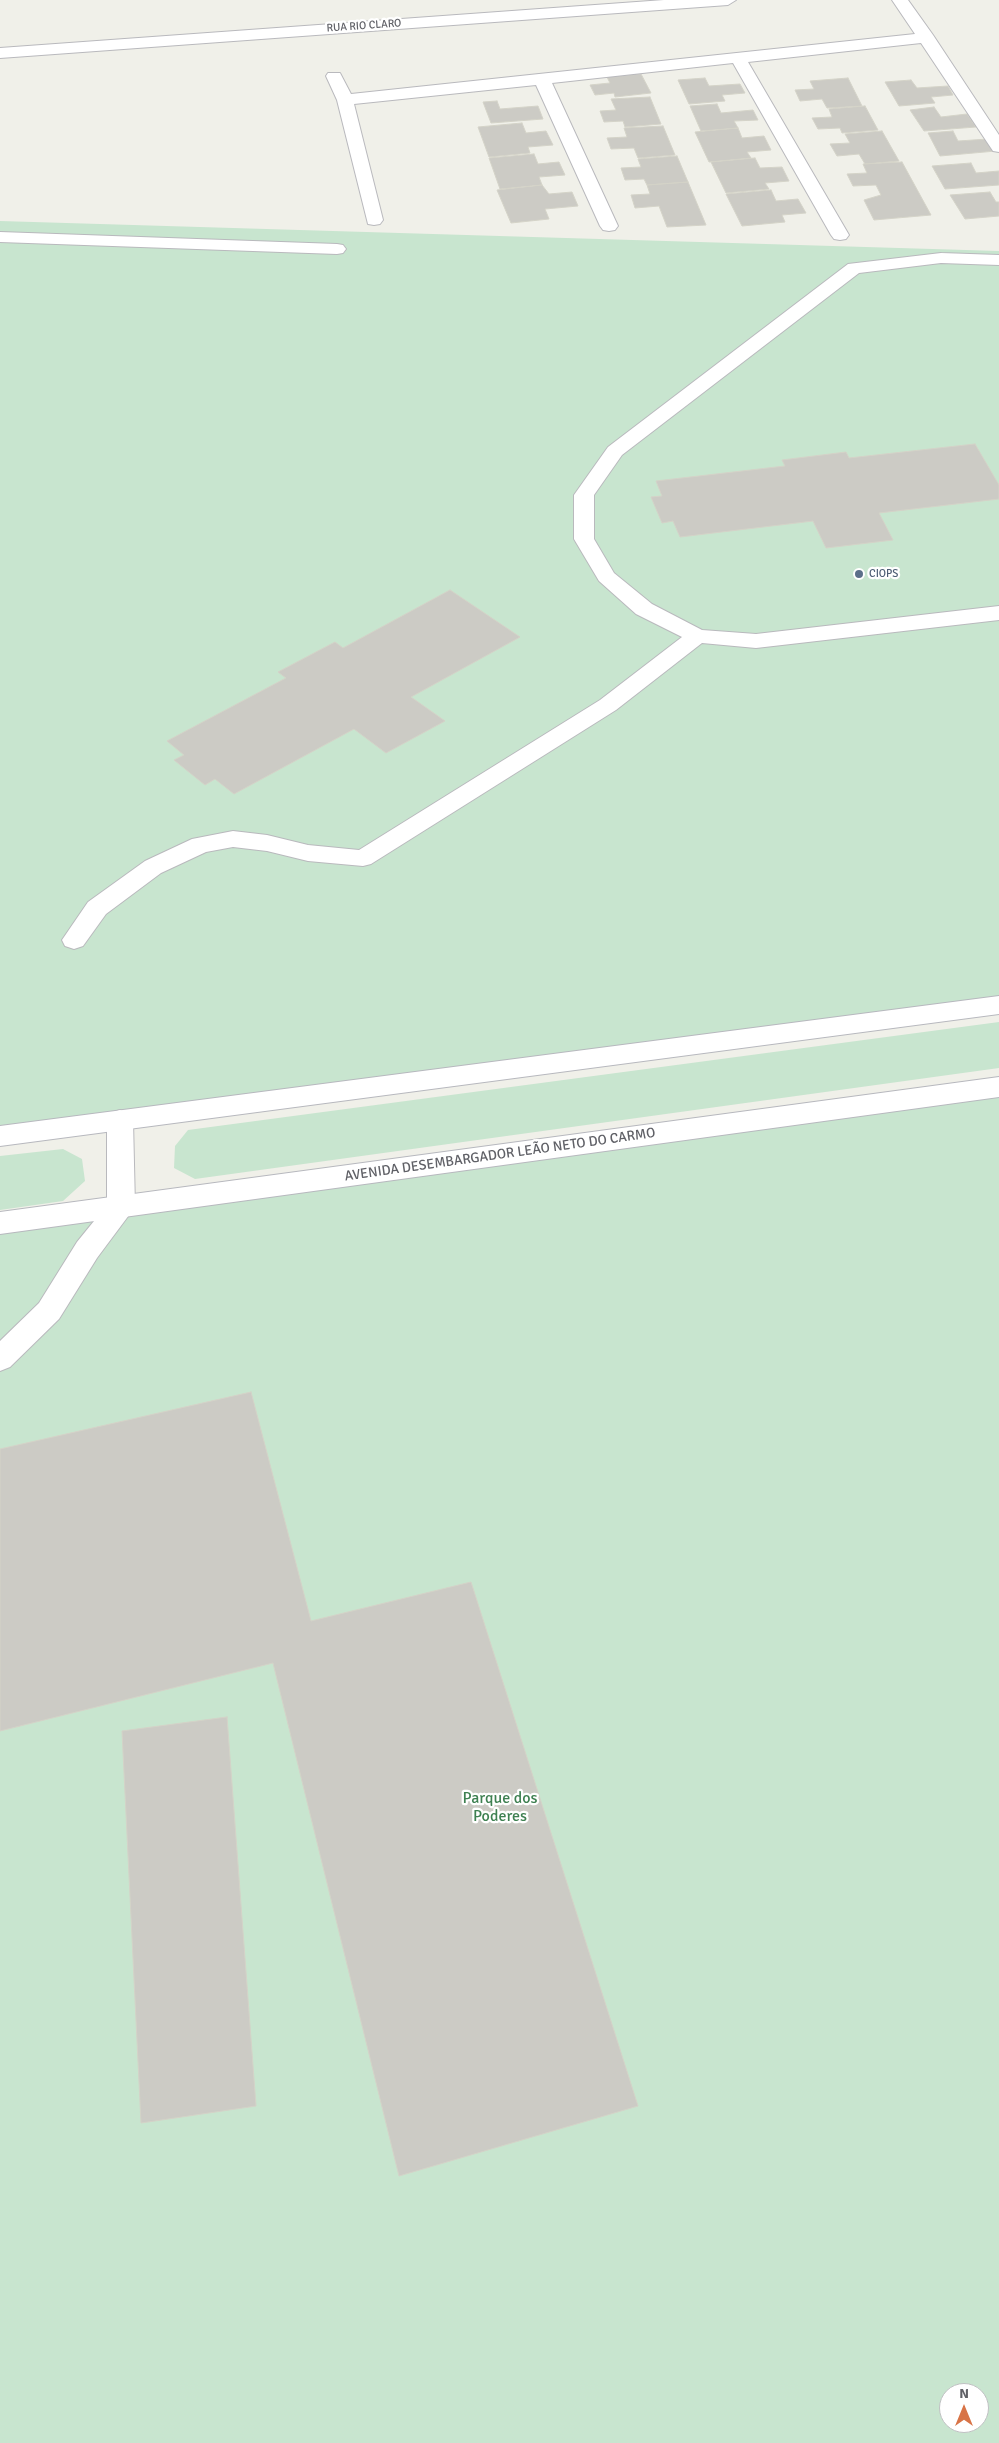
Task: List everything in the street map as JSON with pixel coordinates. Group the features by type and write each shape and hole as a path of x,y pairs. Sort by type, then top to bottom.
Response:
{"main road":[{"name":"RUA RIO CLARO","path":"0,53 728,0"},
{"path":"900,0 999,147"},
{"path":"345,100 927,38"},
{"path":"738,58 840,236"},
{"path":"334,76 345,100 374,220"},
{"path":"542,79 609,226"},
{"path":"0,237 337,249"},
{"path":"999,260 941,258 854,268 615,451 584,496 584,539 606,577 644,609 697,636 756,641 999,613"},
{"path":"74,940 97,908 153,867 200,845 233,838 268,843 308,853 363,858 608,705 697,636"},
{"path":"0,1136 999,1005"},
{"name":"AVENIDA DESEMBARGADOR LEÃO NETO DO CARMO","path":"0,1223 999,1087"},
{"path":"0,1358 49,1311 87,1250 121,1207 120,1120"}],"green space":[{"path":"0,221 999,251 999,1005 0,1136"},
{"path":"999,1022 999,1068 195,1179 174,1168 175,1146 188,1130"},
{"name":"Parque dos Poderes","path":"999,1087 999,2443 0,2443 0,1223"},
{"path":"63,1149 82,1159 85,1181 63,1201 0,1210 0,1156"}],"building":[{"path":"641,74 651,93 615,97 614,93 595,95 590,85 610,83 607,77"},
{"path":"705,78 709,86 740,84 745,93 722,95 725,101 689,104 678,80"},
{"path":"848,78 862,106 827,108 822,99 800,101 795,90 814,89 810,81"},
{"path":"911,80 917,88 948,86 953,95 931,97 935,103 899,106 885,82"},
{"path":"650,97 661,124 625,127 623,121 604,122 600,111 616,110 611,99"},
{"path":"497,101 500,109 538,106 543,119 491,123 483,102"},
{"path":"717,104 721,113 753,110 758,120 734,121 738,128 701,131 690,106"},
{"path":"865,106 878,130 842,133 840,128 818,129 812,118 832,117 829,109"},
{"path":"934,107 941,117 967,114 976,127 924,131 910,110"},
{"path":"522,123 526,133 546,131 553,145 528,147 530,153 489,157 478,127"},
{"path":"663,126 675,155 638,158 634,148 611,149 607,138 627,137 624,128"},
{"path":"738,128 742,138 764,136 771,150 747,152 751,158 709,162 695,132"},
{"path":"882,131 899,161 865,164 859,154 837,156 830,144 850,143 845,134"},
{"path":"953,131 958,141 988,139 996,151 940,156 928,133"},
{"path":"534,154 538,164 559,162 565,175 539,177 542,185 500,189 489,158"},
{"path":"677,156 688,182 647,185 644,179 625,180 621,168 641,167 638,159"},
{"path":"755,158 760,168 782,167 789,181 765,183 769,189 726,193 711,162"},
{"path":"902,162 931,215 874,220 864,200 881,195 876,185 853,186 847,174 867,173 863,164"},
{"path":"971,163 976,173 999,171 999,185 945,189 932,166"},
{"path":"688,182 706,225 667,227 659,206 635,208 631,195 650,194 647,185"},
{"path":"542,185 549,194 572,192 578,206 545,209 549,219 511,223 497,190"},
{"path":"771,190 776,201 798,199 806,213 782,215 785,222 742,226 726,194"},
{"path":"990,192 996,202 999,202 999,216 965,219 950,195"},
{"path":"975,444 999,485 999,499 879,513 893,540 826,548 813,521 680,537 673,521 662,523 651,497 662,496 656,481 785,466 782,460 846,452 849,458"},
{"path":"450,590 520,637 411,697 445,721 386,753 354,729 234,794 215,779 205,785 174,760 184,755 167,741 286,678 278,672 335,642 343,648"},
{"path":"251,1392 311,1621 471,1582 638,2106 399,2176 273,1663 0,1731 0,1449"},
{"path":"227,1717 256,2106 141,2123 122,1731"}],"place":[{"name":"CIOPS","path":"859,574"}]}
